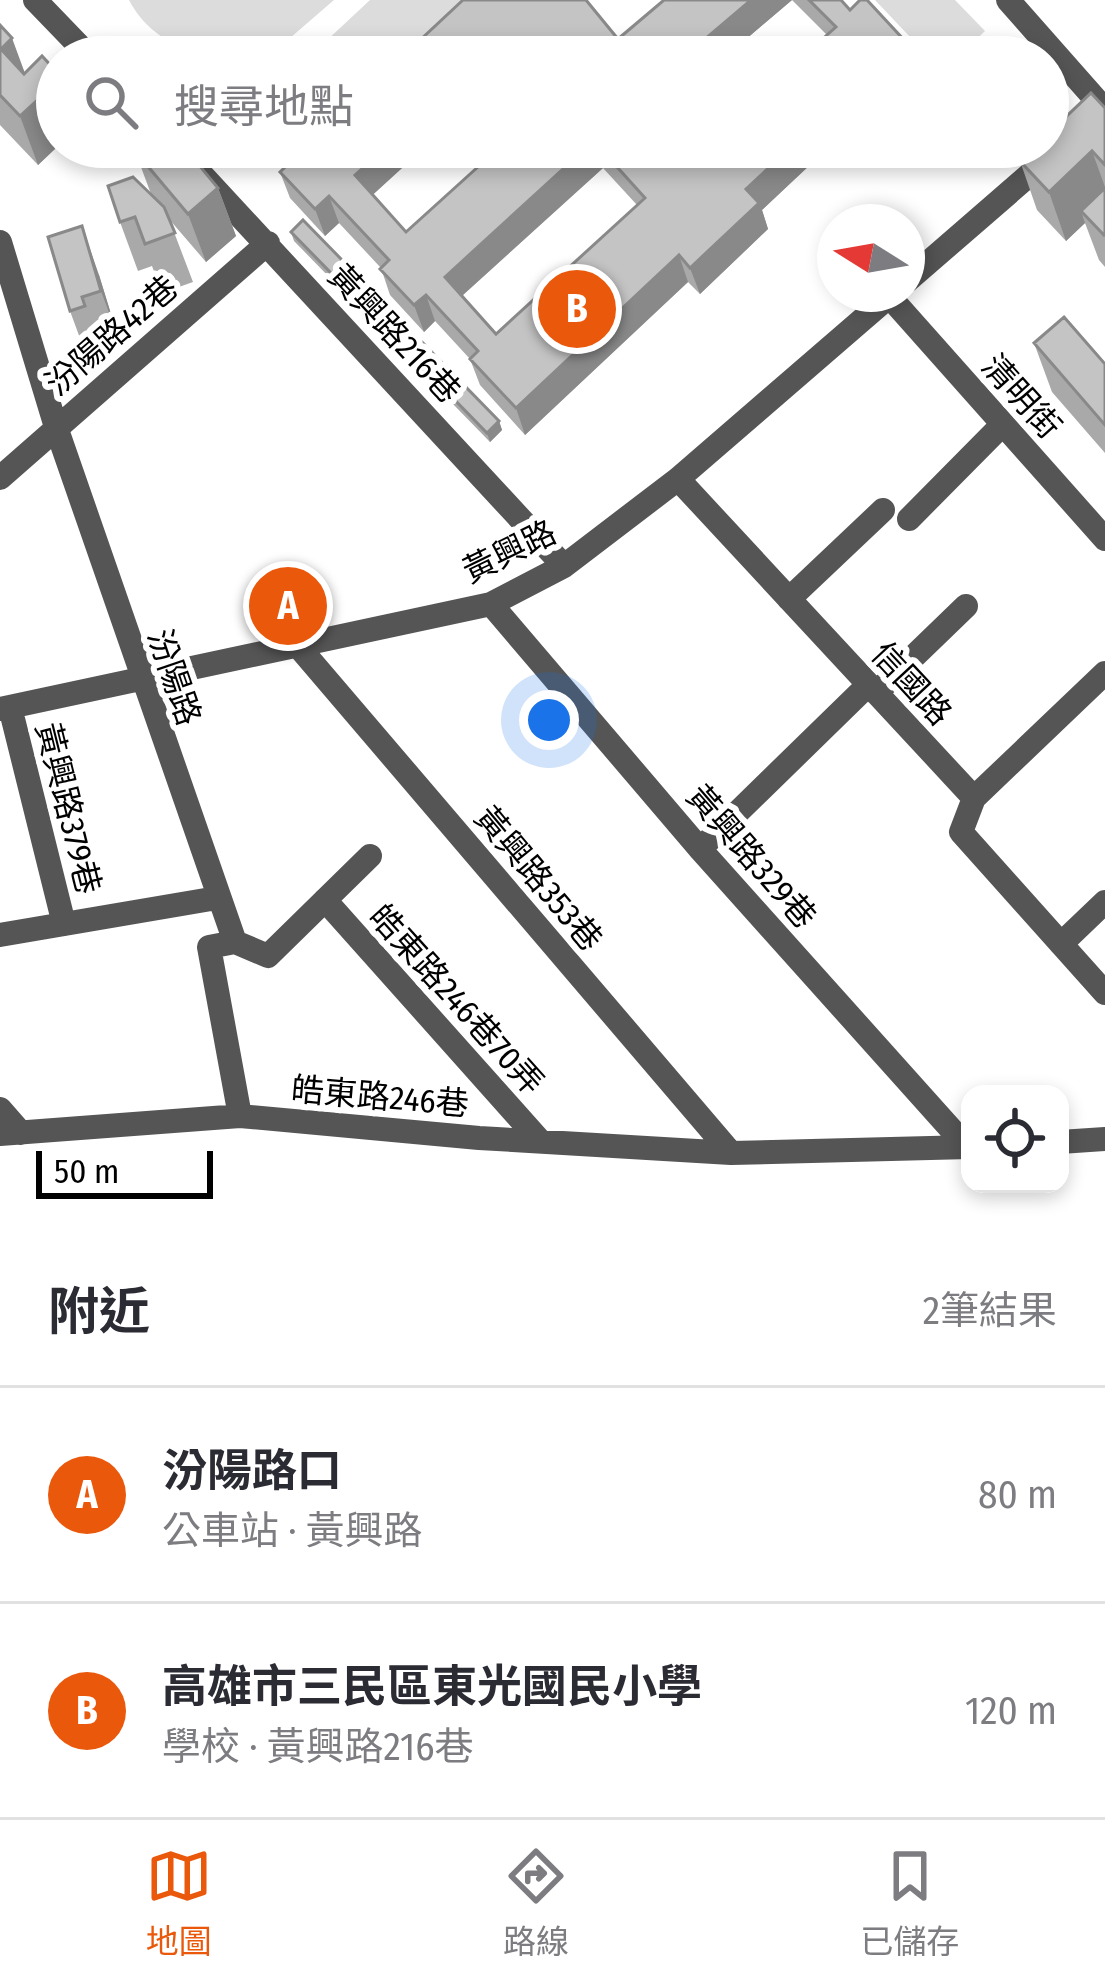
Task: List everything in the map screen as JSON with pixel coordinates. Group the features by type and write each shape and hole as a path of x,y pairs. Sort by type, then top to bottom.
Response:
{"street":[{"path":"35,0 70,36"},
{"path":"1008,0 1034,36"},
{"path":"1069,84 1094,119"},
{"name":"黃興路","path":"1069,141 1094,119"},
{"name":"黃興路216巷","path":"196,168 564,566"},
{"name":"黃興路","path":"925,265 1037,168"},
{"name":"汾陽路","path":"0,242 56,427 235,942"},
{"name":"汾陽路42巷","path":"0,478 268,243"},
{"name":"黃興路","path":"5,708 491,604 564,566 678,479 871,312"},
{"name":"清明街","path":"914,312 1003,424 1105,539"},
{"path":"908,519 1003,424"},
{"name":"信國路","path":"678,479 974,798"},
{"path":"789,599 883,510"},
{"name":"黃興路329巷","path":"491,604 700,849 961,1138"},
{"path":"700,849 966,606"},
{"name":"黃興路353巷","path":"298,646 731,1153"},
{"path":"1105,673 974,798 962,832 1105,993"},
{"name":"黃興路379巷","path":"5,708 64,924"},
{"name":"皓東路246巷70弄","path":"235,942 268,956 370,856"},
{"path":"0,935 218,898"},
{"name":"皓東路246巷70弄","path":"325,900 540,1142"},
{"path":"1061,944 1105,902"},
{"path":"235,942 208,947 240,1116"},
{"path":"0,1109 10,1134"},
{"name":"皓東路246巷","path":"10,1134 240,1116 731,1153 961,1147"},
{"path":"1069,1141 1105,1139"}],"shaded area":[{"path":"129,0 334,0 292,36 162,36"},
{"path":"370,0 462,0 424,36 331,36"},
{"path":"875,0 955,0 985,31 980,36 909,36"}],"building":[{"path":"463,0 586,0 616,36 424,36"},
{"path":"664,0 751,0 709,36 622,36"},
{"path":"809,0 841,0 850,10 867,0 900,36 826,36 836,27"},
{"path":"0,25 12,38 1,49 24,74 36,62 36,101 20,116 0,95"},
{"path":"1091,93 1105,108 1105,165 1092,151 1049,192 1027,168 1069,168 1069,114"},
{"path":"149,168 201,168 218,188 188,214"},
{"path":"284,168 363,168 355,175 406,232 477,168 564,168 445,277 496,334 645,198 618,168 768,168 746,189 759,203 690,268 679,255 516,408 470,359 478,351 426,295 414,305 380,269 389,260 329,196 315,209 280,172"},
{"path":"133,177 164,207 175,233 145,244 135,217 120,222 108,186"},
{"path":"1105,188 1105,234 1104,235 1081,211"},
{"path":"303,220 499,421 487,433 291,232"},
{"path":"82,226 101,291 82,297 85,306 70,311 48,237"},
{"path":"1064,317 1105,364 1105,425 1034,343"}],"place":[{"name":"高雄市三民區東光國民小學","path":"577,309"},
{"name":"汾陽路口","path":"288,606"}]}
